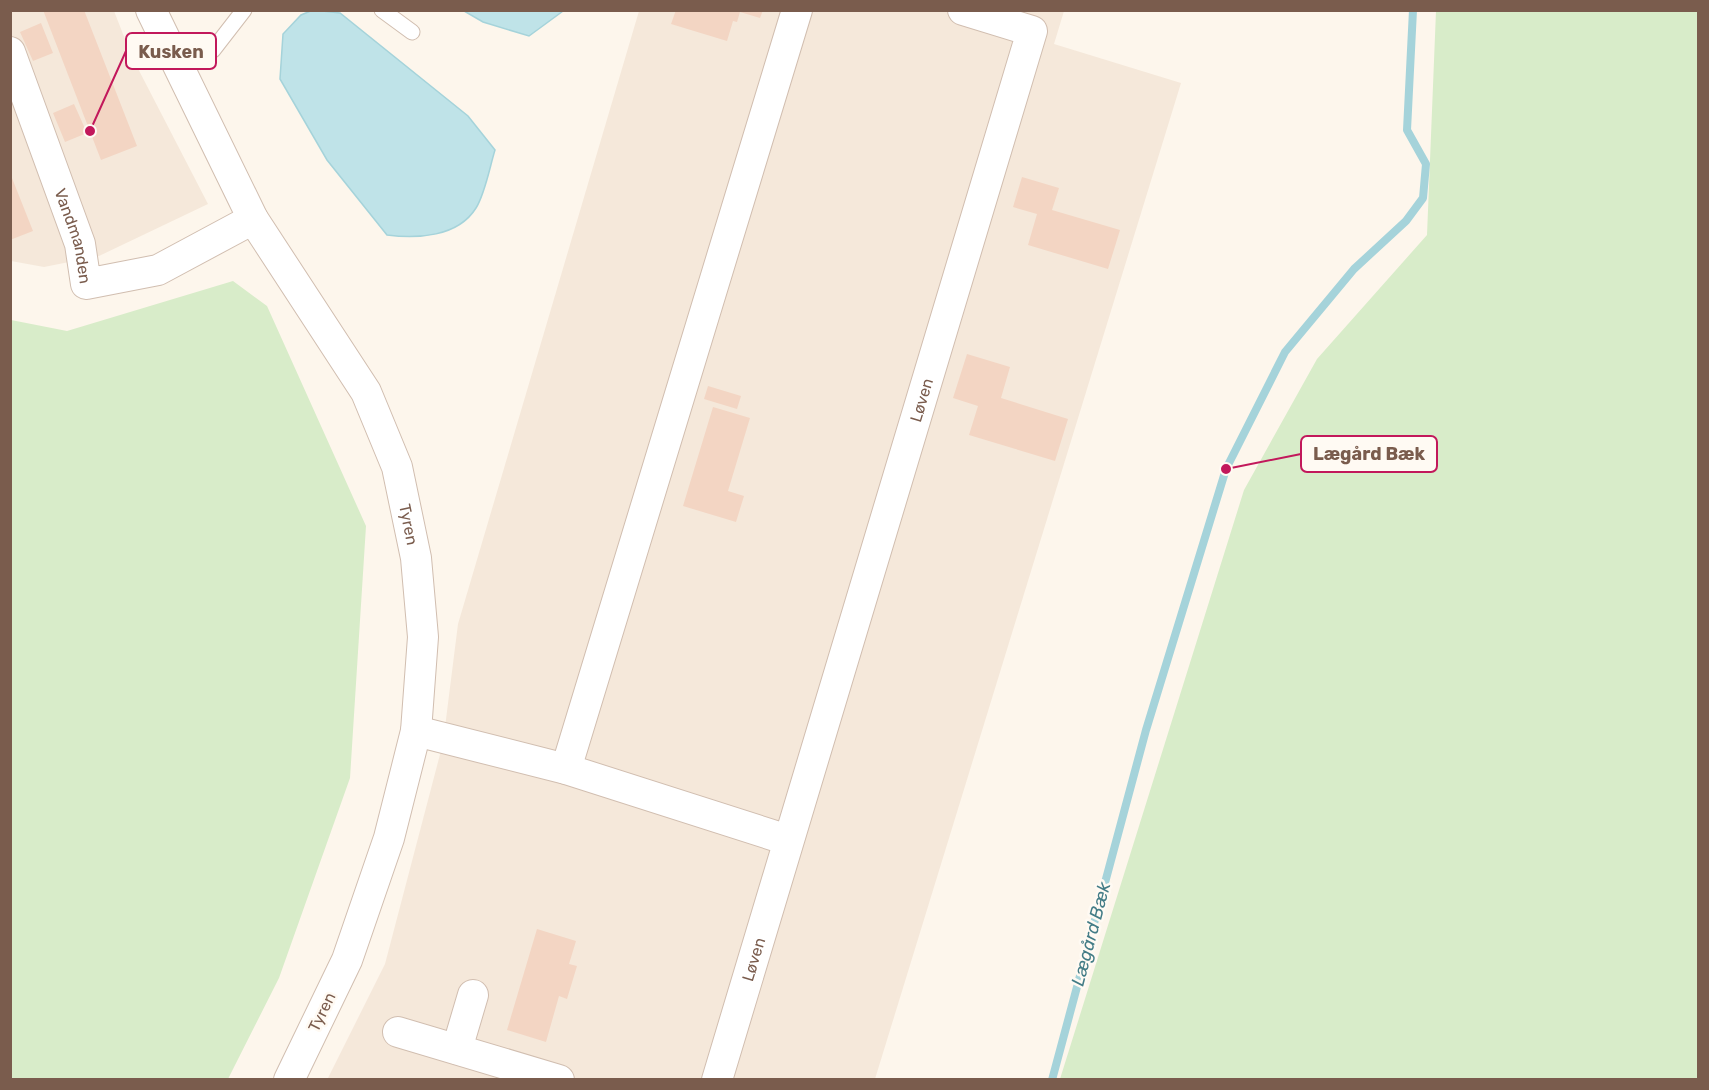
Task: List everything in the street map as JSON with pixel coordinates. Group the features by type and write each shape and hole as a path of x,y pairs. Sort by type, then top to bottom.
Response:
{"street":[{"name":"Tyren","path":"151,10 253,219 366,392 397,467 416,558 423,637 416,731 389,838 346,960 289,1080"},
{"path":"566,769 797,10"},
{"name":"Løven","path":"717,1080 1032,31 963,10"},
{"name":"Vandmanden","path":"10,52 80,244 86,284 158,270 253,219"},
{"path":"416,731 566,769 788,840"},
{"path":"457,1049 473,995"},
{"path":"398,1032 559,1080"}],"lane":[{"path":"179,69 213,50 244,10"},
{"path":"382,10 412,32"}],"shaded area":[{"path":"10,11 114,11 132,57 208,204 99,256 44,267 11,261"},
{"path":"639,11 1064,11 1054,44 1181,83 875,1079 327,1080 385,964 443,743 458,624"}],"green space":[{"path":"1436,11 1698,11 1698,1079 1060,1079 1244,490 1317,359 1427,235"},
{"path":"233,281 267,306 366,526 350,778 279,978 228,1079 11,1079 11,320 67,331"}],"water":[{"path":"313,10 340,13 468,116 495,150 479,202 468,218 459,225 424,236 387,235 327,160 280,79 283,34 301,15"},
{"path":"464,11 563,11 529,36 483,22"}],"building":[{"path":"43,10 84,10 137,146 101,160"},
{"path":"676,10 763,10 760,18 740,12 737,22 733,21 727,41 671,24"},
{"path":"41,23 53,53 33,61 20,32"},
{"path":"74,104 87,133 65,142 53,113"},
{"path":"10,173 33,231 10,240"},
{"path":"1022,177 1059,188 1052,210 1120,230 1108,269 1028,245 1037,214 1013,207"},
{"path":"967,354 1010,367 1001,398 1068,419 1055,461 969,435 978,406 953,398"},
{"path":"708,386 741,396 737,409 704,399"},
{"path":"713,407 750,418 728,491 744,496 736,522 683,506"},
{"path":"537,929 576,941 569,964 577,966 567,999 559,996 546,1042 507,1030"}],"waterway":[{"name":"Lægård Bæk","path":"1052,1080 1146,730 1226,469 1285,352 1354,269 1406,221 1423,198 1426,164 1407,130 1413,10"}],"place":[{"name":"Kusken","path":"90,131"},
{"name":"Lægård Bæk","path":"1226,469"}]}
